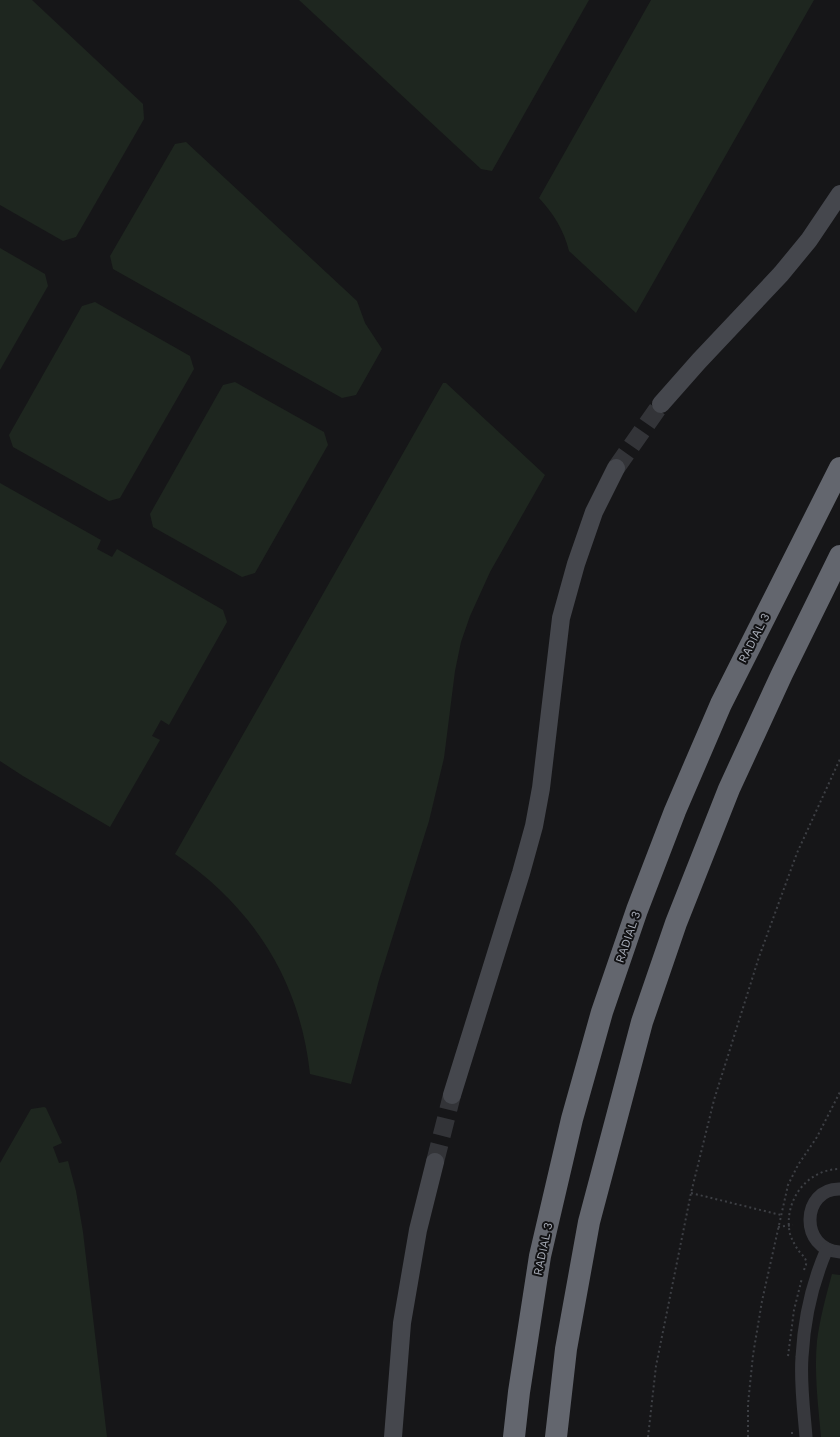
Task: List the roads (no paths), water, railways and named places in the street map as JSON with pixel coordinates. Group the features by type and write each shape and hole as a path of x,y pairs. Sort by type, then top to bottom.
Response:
{"highway":[{"name":"RADIAL 3","path":"514,1437 519,1392 540,1256 570,1127 602,1012 637,910 676,811 721,704 840,468"},
{"path":"556,1437 566,1349 589,1222 642,1022 676,923 729,789 782,674 840,556"}],"street":[{"path":"661,404 699,361 781,274 809,240 840,194"},
{"path":"452,1095 522,873 534,826 542,788 561,618 576,564 594,512 616,468"},
{"path":"393,1437 402,1323 418,1230 435,1162"},
{"path":"840,1189 827,1192 819,1197 813,1205 809,1225 812,1235 818,1243 827,1249 840,1252"},
{"path":"806,1437 801,1358 806,1317 815,1280 827,1249"}],"tunnel":[{"path":"616,468 661,404"},
{"path":"435,1162 452,1095"}]}
